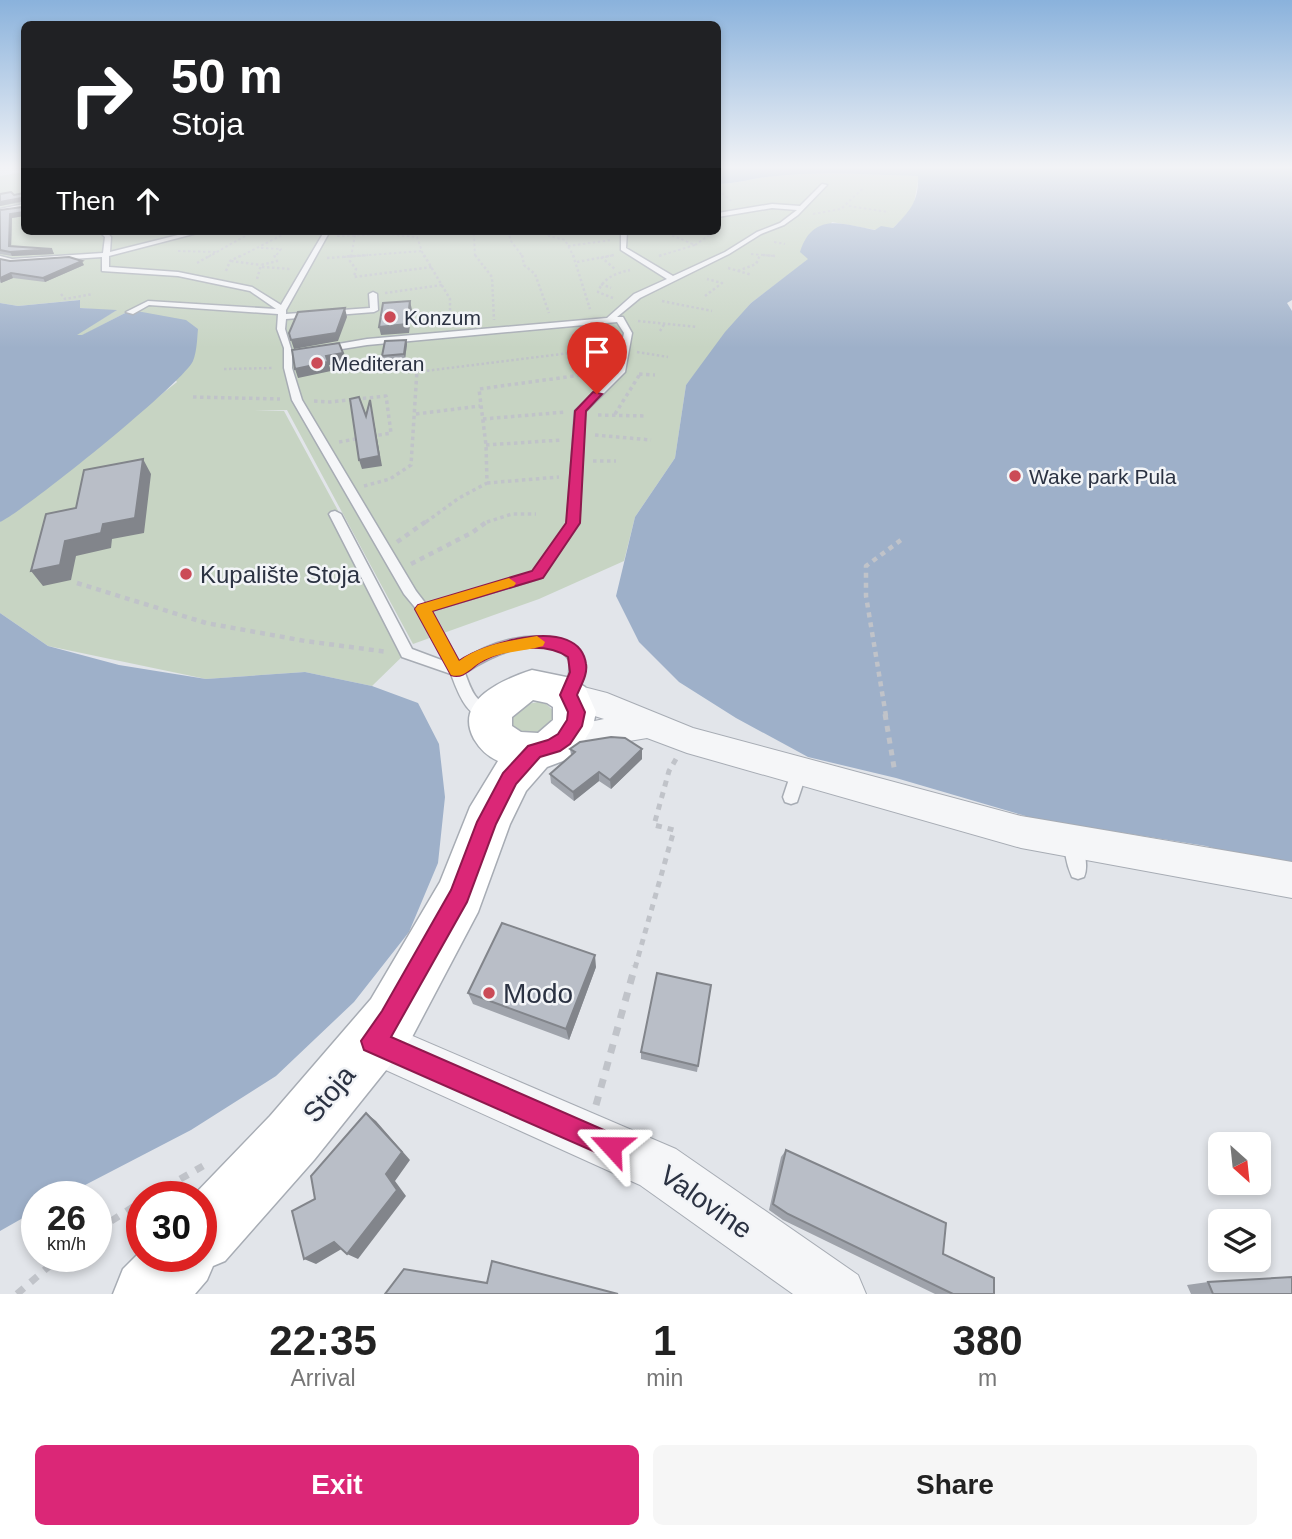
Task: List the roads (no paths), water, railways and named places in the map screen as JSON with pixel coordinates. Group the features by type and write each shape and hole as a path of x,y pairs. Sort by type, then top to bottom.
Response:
{"main road":[{"name":"Stoja","path":"217,1220 292,1138 391,1019 460,895 487,822 510,778 521,735 497,703 518,688 545,685 568,695"},
{"path":"521,735 576,721 577,712 568,695"},
{"path":"148,1294 168,1272"}],"street":[{"path":"568,695 596,702 795,785 1021,832 1075,856 1292,880"},
{"path":"521,735 646,725"},
{"name":"Valovine","path":"373,1041 658,1167 839,1294"}],"lane":[{"path":"287,351 616,319 634,298 727,253 770,227"},
{"path":"106,235 105,269 178,274 252,289 283,313"},
{"path":"0,258 12,261 106,254 185,235"},
{"path":"326,235 283,313 281,329 297,400 423,609 457,671 466,695 477,709 521,735"},
{"path":"623,235 623,249 671,278"},
{"path":"130,312 148,303 283,313 374,310 373,294"},
{"path":"423,609 537,575 573,523 580,413 621,370 628,333 616,319"},
{"path":"335,514 407,653 457,671"},
{"path":"457,671 476,657 496,649 542,641 560,644 575,654 578,662 578,672 568,695"}],"water":[{"path":"817,227 875,230 879,227 1292,227 1292,300 1287,303 1292,311 1292,871 1206,846 1036,819 896,778 808,757 736,718 679,682 639,642 616,596 635,517 675,458 686,385 725,332 751,303 808,259 800,252 813,230"},
{"path":"80,300 80,308 117,310 77,335 82,335 131,310 186,320 198,329 193,361 162,394 102,445 40,495 0,522 0,303 18,306"},
{"path":"0,613 48,646 119,665 206,679 305,672 372,686 418,703 439,744 445,797 438,863 409,932 354,1002 276,1076 191,1130 93,1181 21,1181 21,1219 0,1231"}],"place":[{"name":"Konzum","path":"390,317"},
{"name":"Mediteran","path":"317,363"},
{"name":"Wake park Pula","path":"1015,476"},
{"name":"Kupalište Stoja","path":"186,574"},
{"name":"Modo","path":"489,993"}]}
